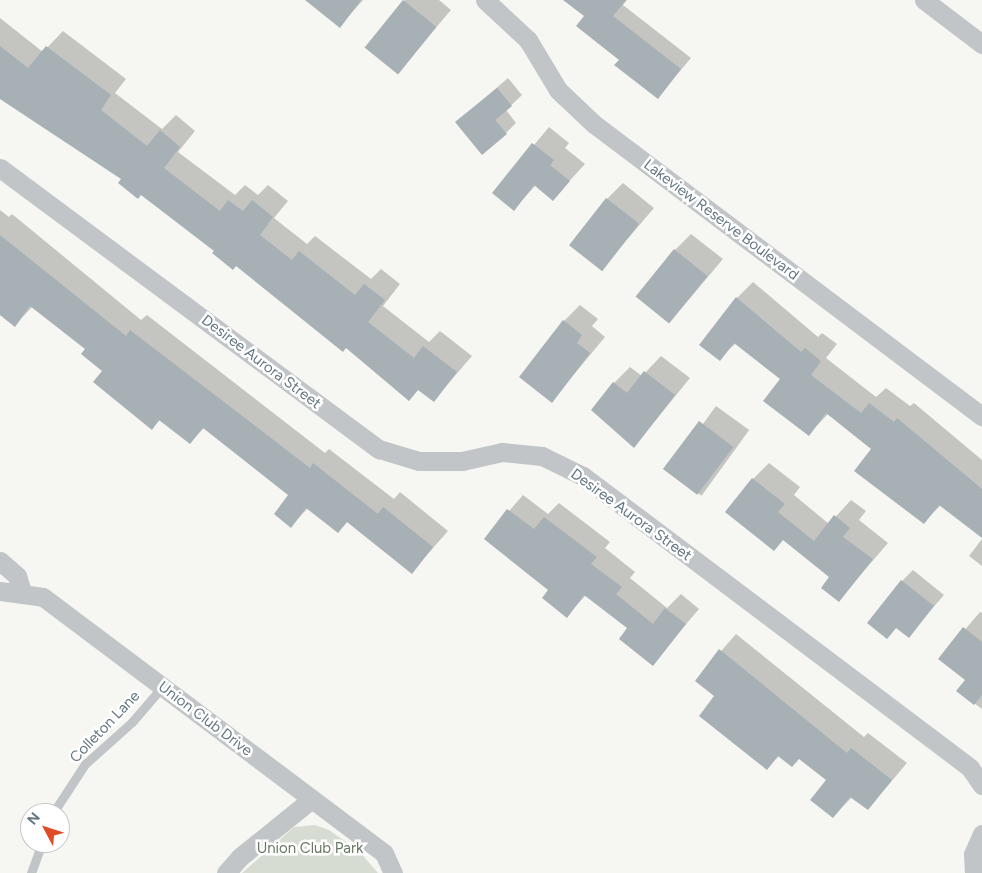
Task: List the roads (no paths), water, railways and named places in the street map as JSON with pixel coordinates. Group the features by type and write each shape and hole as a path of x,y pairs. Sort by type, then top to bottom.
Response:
{"street":[{"name":"Lakeview Reserve Boulevard","path":"485,0 528,40 558,90 594,124 982,416"},
{"path":"924,0 982,44"},
{"name":"Desiree Aurora Street","path":"0,168 379,449 419,461 462,461 502,452 542,456 583,476 970,768 982,785"},
{"path":"0,561 18,576 23,594"},
{"name":"Union Club Drive","path":"0,591 43,597 384,853 393,873"},
{"path":"226,873 240,857 312,799"},
{"path":"974,873 973,854 982,834"}],"lane":[{"name":"Colleton Lane","path":"60,803 85,764 132,722 162,687"},
{"path":"31,873 38,853"}],"park label":[{"name":"Union Club Park","path":"310,849"}]}
